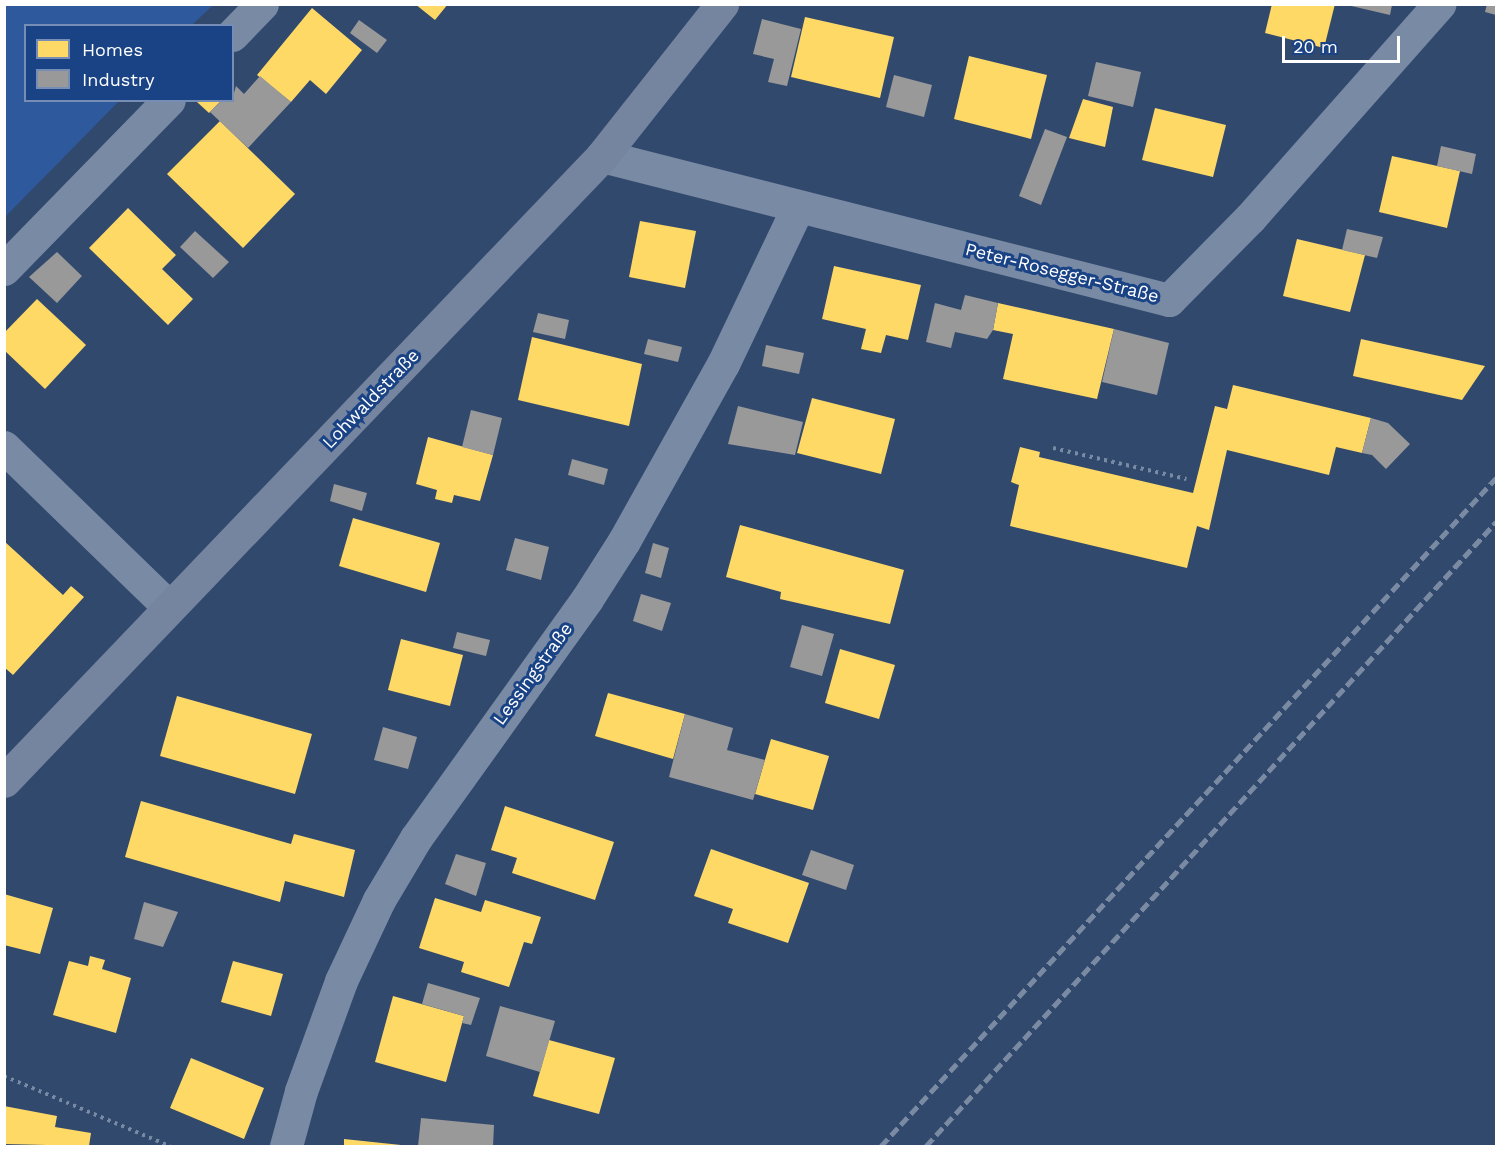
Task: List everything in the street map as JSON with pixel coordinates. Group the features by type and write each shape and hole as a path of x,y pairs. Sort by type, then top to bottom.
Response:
{"street":[{"path":"234,33 262,4"},
{"name":"Lohwaldstraße","path":"4,781 169,607 462,306 602,156 722,4"},
{"name":"Peter-Rosegger-Straße","path":"602,156 1169,300 1250,218 1439,4"},
{"path":"4,269 167,102"},
{"name":"Lessingstraße","path":"286,1146 301,1091 340,981 379,900 416,838 587,599 624,541 723,364 798,207"},
{"path":"4,447 169,607"}],"path":[{"path":"1053,448 1186,479"},
{"path":"4,1076 170,1146"}],"shaded area":[{"path":"5,4 213,5 193,24 24,24 24,102 118,102 5,217"}],"building: Homes":[{"path":"415,4 448,4 435,20"},
{"path":"1272,4 1335,4 1324,48 1265,33"},
{"path":"312,8 362,50 326,94 310,80 291,102 257,75"},
{"path":"805,17 894,37 880,98 791,77"},
{"path":"969,56 1047,75 1031,139 954,119"},
{"path":"1083,99 1113,107 1105,147 1069,138"},
{"path":"197,102 220,102 209,113"},
{"path":"1155,108 1226,125 1213,177 1142,160"},
{"path":"220,121 295,194 243,248 167,174"},
{"path":"1392,156 1460,171 1447,228 1379,212"},
{"path":"128,208 176,255 162,269 193,299 168,325 89,248"},
{"path":"640,221 696,231 685,288 629,277"},
{"path":"1297,239 1365,255 1350,312 1283,296"},
{"path":"834,266 921,285 908,340 886,335 881,353 861,349 866,329 822,319"},
{"path":"37,299 86,345 45,389 4,350 4,333"},
{"path":"998,303 1114,329 1097,399 1003,379 1013,334 993,330"},
{"path":"532,337 642,364 629,426 518,400"},
{"path":"1361,339 1485,366 1462,400 1353,376"},
{"path":"1233,385 1371,418 1362,453 1336,447 1329,475 1227,450 1209,530 1197,526 1187,568 1010,526 1019,485 1011,482 1020,447 1040,452 1039,457 1193,493 1215,406 1227,409"},
{"path":"812,398 895,419 881,474 797,453"},
{"path":"428,437 493,455 480,501 454,495 452,503 435,499 437,490 416,484"},
{"path":"353,518 440,543 426,592 339,566"},
{"path":"740,525 904,570 890,624 780,599 781,592 726,577"},
{"path":"4,541 63,595 71,586 84,597 13,675 4,667"},
{"path":"401,639 463,655 450,706 388,690"},
{"path":"840,649 895,665 879,719 825,703"},
{"path":"608,693 685,714 673,759 595,736"},
{"path":"177,696 312,734 295,794 160,756"},
{"path":"771,739 829,756 813,810 755,794"},
{"path":"141,801 291,844 294,834 355,850 344,897 285,881 280,902 125,857"},
{"path":"505,806 614,842 595,900 512,873 517,858 491,850"},
{"path":"711,849 809,883 788,943 728,923 733,909 694,896"},
{"path":"4,894 53,908 40,954 4,945"},
{"path":"435,898 481,912 485,900 541,917 532,944 524,942 509,987 461,972 464,962 419,948"},
{"path":"90,956 105,960 102,969 131,978 116,1033 53,1015 69,961 88,966"},
{"path":"233,961 283,974 271,1016 221,1002"},
{"path":"393,996 464,1016 446,1082 375,1062"},
{"path":"549,1040 615,1058 599,1114 533,1096"},
{"path":"191,1058 264,1088 244,1139 170,1108"},
{"path":"4,1106 57,1116 55,1127 91,1133 89,1146 4,1144"},
{"path":"344,1139 401,1145 401,1146 344,1146"}],"building: Industry":[{"path":"1487,4 1496,4 1496,15 1485,12"},
{"path":"1347,5 1392,5 1390,15"},
{"path":"762,19 801,29 787,86 768,82 774,59 753,54"},
{"path":"359,20 387,40 377,53 350,33"},
{"path":"1096,62 1141,72 1133,107 1088,96"},
{"path":"894,75 932,85 924,117 886,107"},
{"path":"260,76 291,102 248,148 210,112 220,102 234,102 236,86 244,94"},
{"path":"1045,129 1067,137 1041,205 1019,196"},
{"path":"1441,146 1476,154 1472,174 1437,166"},
{"path":"1347,229 1383,237 1377,258 1342,250"},
{"path":"195,231 229,262 213,278 180,247"},
{"path":"57,252 82,276 57,303 29,277"},
{"path":"965,295 998,303 993,330 987,339 955,332 951,348 926,342 935,303 961,310"},
{"path":"538,313 569,320 565,339 533,332"},
{"path":"1114,329 1169,343 1157,395 1102,382"},
{"path":"648,339 682,347 678,362 644,354"},
{"path":"766,345 804,353 799,374 762,366"},
{"path":"738,406 803,422 795,455 728,444"},
{"path":"471,410 502,418 493,455 462,447"},
{"path":"1371,418 1388,423 1410,444 1386,469 1372,455 1362,453"},
{"path":"572,459 608,469 604,485 568,475"},
{"path":"334,484 367,493 362,511 330,501"},
{"path":"515,538 549,547 541,580 506,570"},
{"path":"653,543 669,548 661,578 645,573"},
{"path":"641,594 671,603 662,631 633,621"},
{"path":"802,625 834,634 822,676 790,667"},
{"path":"457,632 490,640 486,656 453,648"},
{"path":"685,714 733,728 727,750 765,760 753,800 669,777"},
{"path":"383,727 417,737 408,769 374,760"},
{"path":"811,850 854,865 846,890 802,875"},
{"path":"456,854 486,863 476,896 445,884"},
{"path":"144,902 178,912 163,947 134,939"},
{"path":"428,983 480,998 471,1025 462,1023 464,1016 422,1004"},
{"path":"500,1006 555,1021 540,1072 486,1056"},
{"path":"421,1118 494,1125 493,1146 418,1146"}],"railway":[{"path":"881,1146 1496,478"},
{"path":"926,1146 1496,522"}]}
